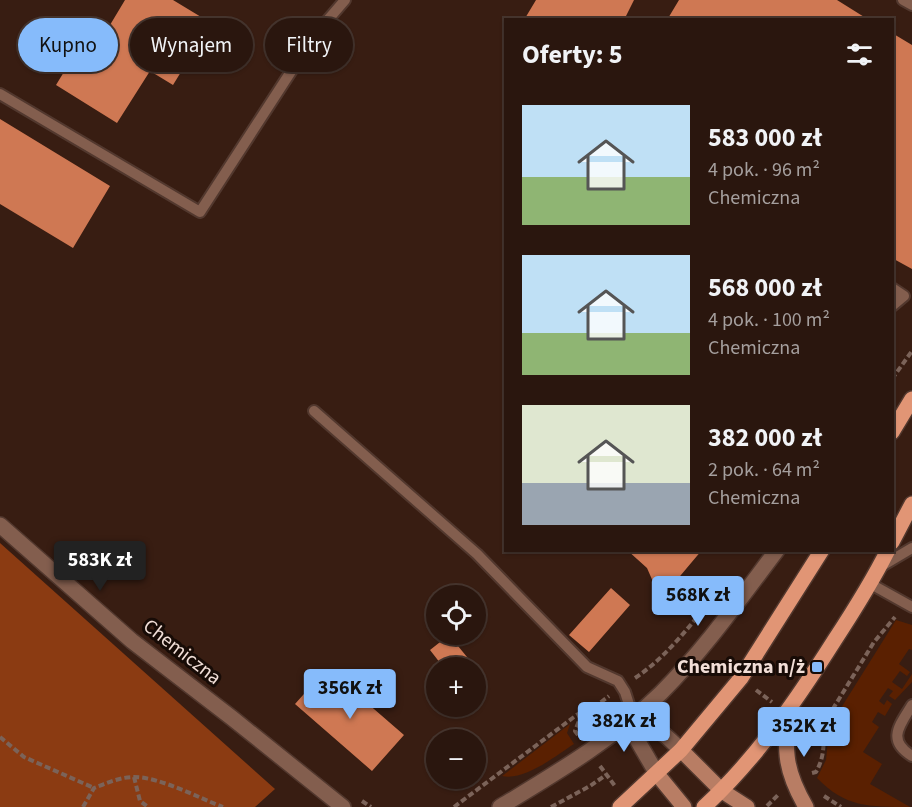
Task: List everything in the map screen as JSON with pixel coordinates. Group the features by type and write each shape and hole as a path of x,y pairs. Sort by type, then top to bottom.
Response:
{"main road":[{"path":"894,429 910,402"},
{"path":"894,538 912,504"},
{"path":"620,807 681,750 741,678 821,552"},
{"path":"704,807 722,791 787,713 887,552"},
{"path":"787,713 786,752 794,785 806,807"},
{"path":"681,750 722,791 747,807"},
{"path":"657,774 684,807"}],"street":[{"path":"894,418 910,402"},
{"name":"Chemiczna","path":"0,525 132,641 232,717 341,806"},
{"path":"500,807 589,751 659,694 703,647 775,552"},
{"path":"633,717 657,728 681,750"},
{"path":"633,717 636,738 657,774"}],"lane":[{"path":"0,94 200,212 314,36 345,0"},
{"path":"903,0 912,6"},
{"path":"894,304 908,291"},
{"path":"314,411 477,554 587,667 614,678 622,687 633,717"},
{"path":"879,567 912,548"},
{"path":"869,583 909,606"},
{"path":"912,705 896,736 900,745 912,756"}],"path":[{"path":"894,376 912,351"},
{"path":"551,807 606,775 575,731 580,718 660,658 721,587"},
{"path":"815,731 823,725 874,642 909,606"},
{"path":"454,807 578,714 580,718"},
{"path":"808,775 816,772 821,763 824,745 823,725"},
{"path":"0,737 24,757 94,788"},
{"path":"134,777 140,801 148,807"},
{"path":"83,807 94,788 114,780 134,777 153,780 223,807"}],"shaded area":[{"path":"0,543 275,789 255,807 0,807"},
{"path":"896,620 912,625 912,650 909,649 899,664 910,672 907,676 900,671 892,682 902,689 912,674 912,682 895,700 889,696 893,691 888,688 879,701 884,705 887,700 892,704 885,716 878,712 872,722 879,727 863,752 882,764 870,784 910,807 882,807 848,800 827,788 817,778 826,760 828,740 836,716"},
{"path":"570,724 567,733 574,744 530,771 511,777 502,776"}],"building":[{"path":"125,0 173,0 203,18 130,18 130,72 149,72 117,123 56,85 64,72 118,72 118,18 114,18"},
{"path":"536,0 634,0 625,18 525,18"},
{"path":"679,0 837,0 866,18 668,18"},
{"path":"894,34 912,45 912,269 894,259"},
{"path":"152,72 181,72 173,85"},
{"path":"0,119 110,186 73,248 0,204"},
{"path":"629,552 700,552 670,588 664,582 654,584 647,568"},
{"path":"611,588 630,605 589,652 569,635"},
{"path":"436,645 457,645 467,657 435,657 430,650"},
{"path":"329,670 404,735 372,771 295,704 320,676 322,678"}],"place":[{"name":"Chemiczna n/ż","path":"817,667"}]}
